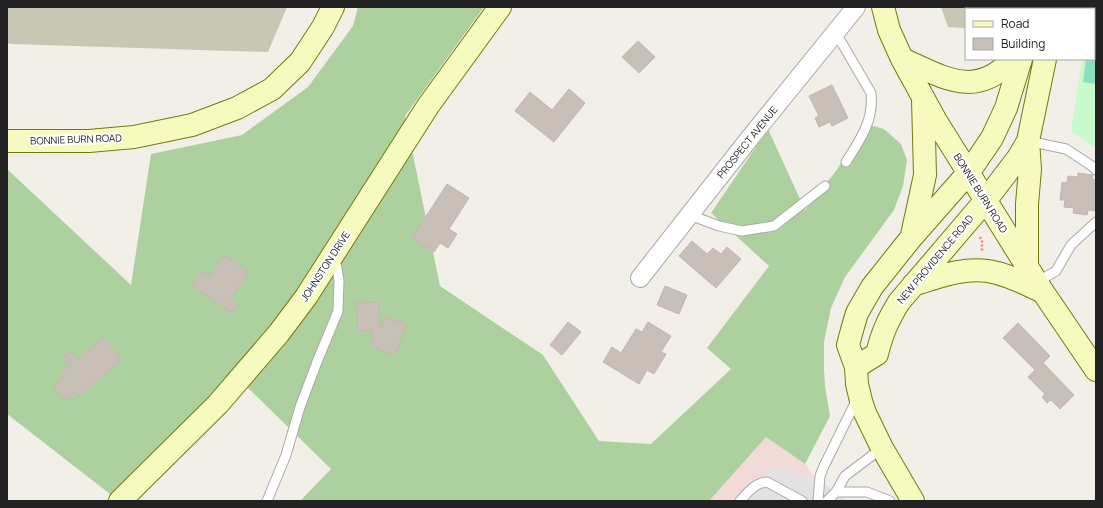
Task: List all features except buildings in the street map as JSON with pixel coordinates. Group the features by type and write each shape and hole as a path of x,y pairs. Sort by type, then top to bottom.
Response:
{"main road":[{"name":"BONNIE BURN ROAD","path":"7,141 88,141 134,137 192,125 237,108 272,89 300,62 323,27 333,7"},
{"name":"JOHNSTON DRIVE","path":"120,501 224,398 279,333 306,297 428,106 500,7"},
{"name":"BONNIE BURN ROAD","path":"882,7 889,30 902,59 922,96 1036,280 1096,370"},
{"path":"902,59 949,80 973,83 991,76 1012,60"},
{"path":"913,501 882,448 865,413 859,396 856,367 848,346 857,313 872,287 911,238 969,172 992,138 1003,114 1021,60"},
{"name":"NEW PROVIDENCE ROAD","path":"856,367 877,354 882,333 899,302 986,200 1018,158 1028,141 1044,60"},
{"path":"911,238 925,175 922,96"},
{"path":"912,285 954,272 974,270 985,270 1009,277 1036,280 1027,204 1030,169 1028,141"}],"street":[{"name":"PROSPECT AVENUE","path":"640,278 749,139 856,7"}],"lane":[{"path":"836,33 871,93 872,104 866,130 846,162"},
{"path":"1028,141 1066,149 1096,170"},
{"path":"690,215 719,226 742,231 774,226 825,186"},
{"path":"1036,280 1056,271 1071,245 1096,222"},
{"path":"267,501 286,455 300,407 338,311 339,280 334,252"},
{"path":"818,501 820,476 859,396"},
{"path":"827,501 836,492 845,476 882,448"},
{"path":"740,501 755,485 761,482 767,482 802,501"},
{"path":"836,492 867,492 890,501"}],"path":[{"path":"981,257 982,241 986,236"},
{"path":"979,237 982,241"}],"shaded area":[{"path":"7,7 287,7 268,52 12,44 7,43"},
{"path":"941,7 1000,7 965,8 965,28 948,27"},
{"path":"766,437 805,464 815,478 848,501 709,501"},
{"path":"771,466 815,478 848,501 746,501"}],"green space":[{"path":"358,7 484,7 405,116 440,286 543,355 599,441 651,444 731,369 707,348 769,266 711,213 768,129 805,210 836,171 866,124 884,129 901,144 907,160 903,186 894,210 845,277 831,308 824,342 825,386 830,416 805,464 766,437 709,501 300,501 331,469 243,383 119,501 7,414 7,169 131,285 151,154 242,135 308,87 353,26"},
{"path":"1096,7 1096,149 1071,131 1082,60 1095,60 1095,8 1089,8"},
{"path":"1096,7 1096,84 1083,82 1086,60 1095,60 1094,8"}]}
